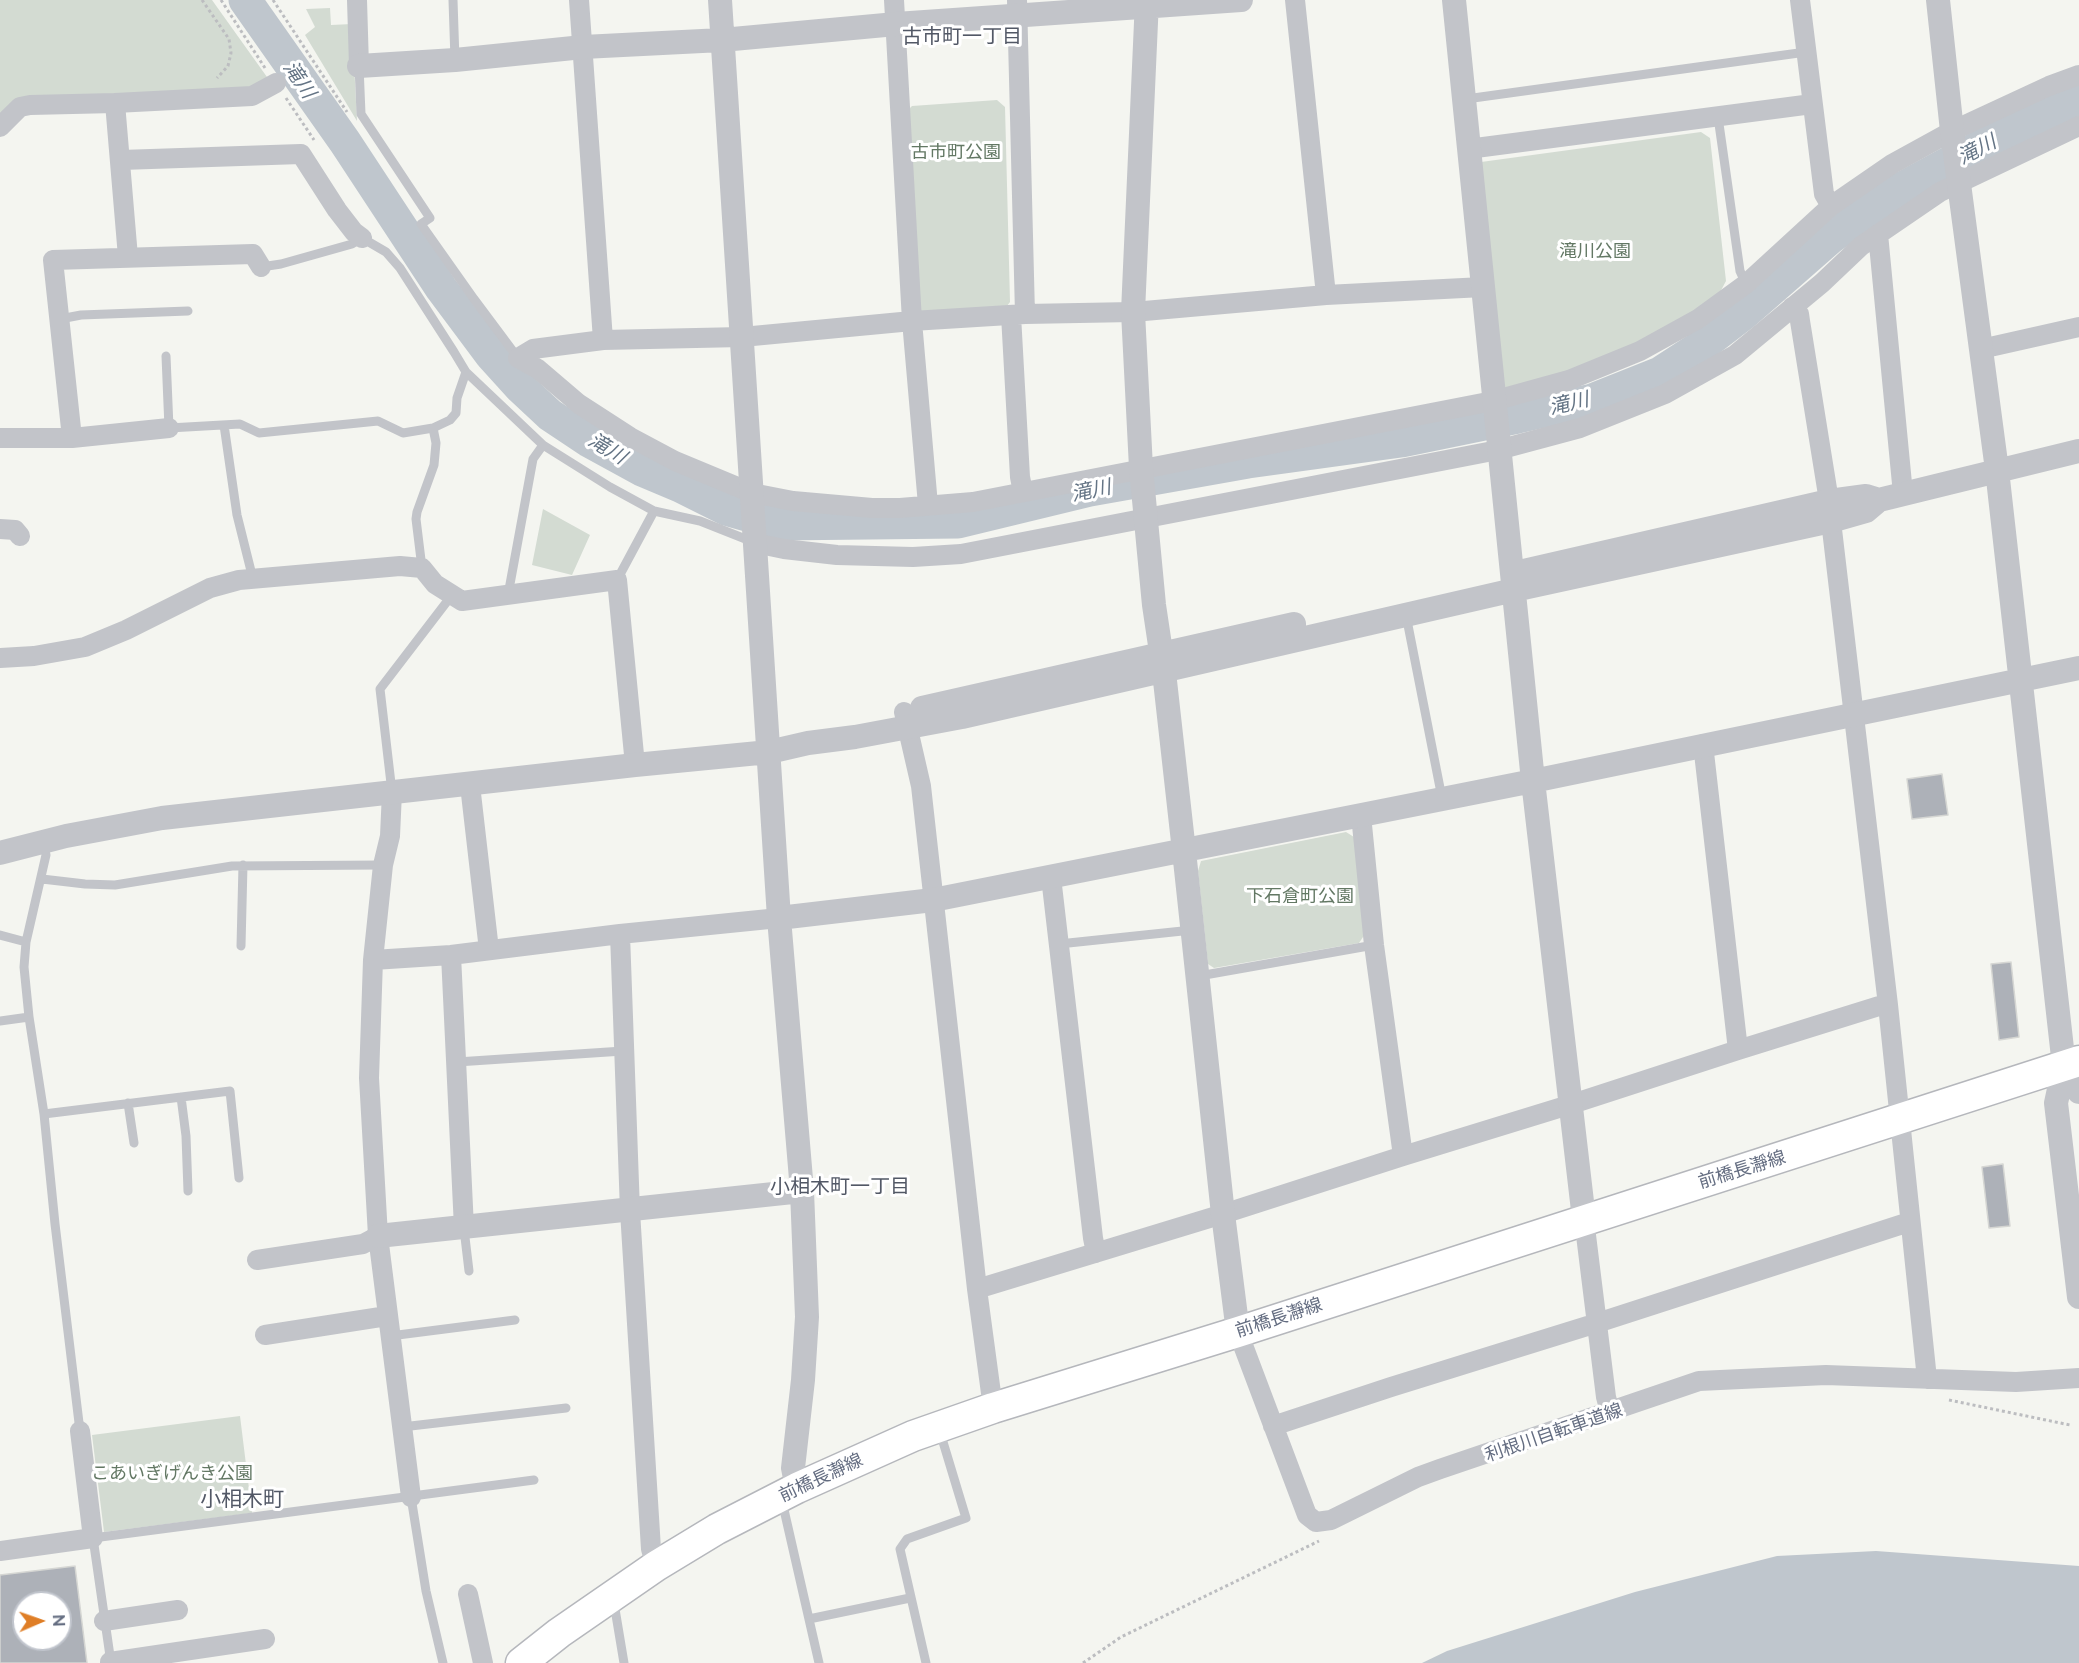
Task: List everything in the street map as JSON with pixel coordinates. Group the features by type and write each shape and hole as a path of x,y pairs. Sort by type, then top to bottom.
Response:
{"main road":[{"name":"前橋長瀞線","path":"521,1663 559,1633 656,1566 717,1529 789,1492 913,1436 993,1408 1238,1332 2071,1064"}],"street":[{"path":"357,0 359,66 455,60 583,47 722,40 896,24 1017,8 1241,0"},
{"path":"579,0 603,340"},
{"path":"720,0 778,918 802,1191 807,1317 803,1380 794,1449 793,1477 789,1492"},
{"path":"894,0 912,321 928,506"},
{"path":"1295,0 1326,295"},
{"path":"1454,0 1533,781 1584,1219 1606,1397 1610,1412"},
{"path":"1800,0 1824,194 1831,206"},
{"path":"1938,0 2021,679 2071,1064 2079,1092"},
{"path":"1147,4 1133,312 1141,471 1154,605 1163,663 1238,1332 1307,1515 1316,1522 1323,1522 1418,1477 1699,1381 1827,1374 2016,1382 2079,1378"},
{"path":"1017,8 1020,477 1023,492"},
{"path":"518,358 538,369 579,404 630,437 752,496 837,506 891,508 973,502 1141,471 1493,400 1569,380 1640,351 1698,319 1746,284 1831,206 1892,164 2049,86 2079,75"},
{"path":"0,128 21,107 30,105 252,96 276,83"},
{"path":"115,103 128,257"},
{"path":"1468,149 1812,104"},
{"path":"755,539 784,549 837,555 913,557 961,554 1146,516 1498,450 1580,429 1665,394 1735,355 1861,246 1959,179 2079,126"},
{"path":"121,160 301,154 337,210 354,232 362,238"},
{"path":"1878,234 1903,494"},
{"path":"72,438 53,260 253,254 261,267"},
{"path":"518,358 533,349 603,340 742,337 912,321 1018,314 1133,312 1326,295 1482,287"},
{"path":"1792,307 1800,321 1830,511 1900,1120 1927,1379"},
{"path":"1981,349 2079,327"},
{"path":"0,438 72,438 169,428"},
{"path":"0,853 43,841 162,818 769,752 808,743 855,737 906,719 963,717 1163,663 1513,582 1830,511 1866,511 1879,500 2079,451"},
{"path":"0,529 15,530 20,536"},
{"path":"0,658 34,656 85,647 126,630 210,588 239,580 386,566 422,568 435,584 462,601 617,580 635,765"},
{"path":"1163,663 1406,615 1513,582"},
{"path":"373,960 489,950 933,900 1533,781 2079,668"},
{"path":"906,719 921,786 977,1289 993,1408"},
{"path":"1703,744 1738,1050"},
{"path":"470,785 489,950"},
{"path":"392,792 390,836 383,865 373,960 369,1078 378,1236 411,1497"},
{"path":"1361,815 1374,945 1403,1156"},
{"path":"1051,877 1096,1253"},
{"path":"620,934 630,1211 651,1549 656,1566"},
{"path":"451,954 464,1228"},
{"path":"977,1289 1887,1005"},
{"path":"2071,1064 2056,1103 2079,1297"},
{"path":"257,1260 363,1244 378,1236 802,1191"},
{"path":"1273,1426 1903,1224 1910,1224"},
{"path":"265,1335 387,1316"},
{"path":"0,1551 93,1538 80,1431"},
{"path":"468,1594 483,1663"},
{"path":"104,1621 178,1610"},
{"path":"110,1662 265,1639"}],"lane":[{"path":"453,0 455,60"},
{"path":"1463,99 1806,52"},
{"path":"359,66 362,114 430,218 421,224 518,358"},
{"path":"1718,117 1740,271 1746,284"},
{"path":"261,267 281,264 352,244 362,238 386,252 400,268 465,372 543,446 654,511 700,521 755,539"},
{"path":"60,319 81,315 188,311"},
{"path":"166,356 169,428 240,424 259,433 378,421 403,433 433,428 450,420 456,413 457,398 465,372"},
{"path":"224,425 237,515 253,579"},
{"path":"422,568 416,519 434,465 436,443 433,428"},
{"path":"508,595 533,459 543,446"},
{"path":"617,580 654,511"},
{"path":"392,792 380,689 452,595"},
{"path":"1406,615 1442,798"},
{"path":"43,841 46,855 26,942 24,967 29,1017 45,1114 55,1224 80,1431"},
{"path":"42,879 115,885 243,865 383,865"},
{"path":"241,946 243,865"},
{"path":"1059,944 1192,930"},
{"path":"0,935 26,942"},
{"path":"1198,976 1374,945"},
{"path":"0,1021 29,1017"},
{"path":"457,1062 623,1050"},
{"path":"45,1114 230,1091 239,1178"},
{"path":"181,1097 187,1151 188,1191"},
{"path":"128,1103 134,1143"},
{"path":"464,1228 469,1271"},
{"path":"390,1336 515,1320"},
{"path":"401,1427 566,1408"},
{"path":"927,1663 900,1555 901,1545 907,1539 966,1518 938,1427"},
{"path":"110,1662 93,1538 534,1480"},
{"path":"789,1492 809,1619 819,1663"},
{"path":"411,1497 426,1591 443,1663"},
{"path":"611,1598 624,1663"},
{"path":"809,1619 910,1598"}],"path":[{"path":"202,0 229,39 231,53 228,66 213,81"},
{"path":"221,0 317,145"},
{"path":"1939,1398 2070,1425"},
{"path":"1083,1663 1121,1637 1328,1537"}],"green space":[{"path":"0,0 212,0 267,77 261,86 0,117"},
{"path":"330,8 331,25 352,24 357,121 305,35 315,27 306,9"},
{"name":"古市町公園","path":"997,100 1005,107 1010,302 1004,310 926,316 918,309 904,114 912,106"},
{"name":"滝川公園","path":"1701,132 1710,138 1726,281 1718,296 1700,314 1565,376 1504,388 1481,162"},
{"path":"543,509 590,535 572,575 532,565"},
{"name":"下石倉町公園","path":"1346,832 1354,837 1365,934 1359,943 1214,968 1208,964 1198,871 1201,861"},
{"name":"こあいぎげんき公園","path":"240,1416 252,1513 104,1532 92,1435"}],"shaded area":[{"path":"1876,1551 2079,1566 2079,1663 1422,1663 1447,1651 1635,1592 1777,1556"}],"building":[{"path":"1942,774 1948,815 1912,819 1907,779"},
{"path":"2011,962 2019,1037 1999,1040 1991,964"},
{"path":"2003,1164 2010,1226 1989,1228 1982,1167"},
{"path":"75,1566 87,1663 0,1663 0,1575"}],"waterway":[{"name":"滝川","path":"245,0 345,142 441,288 491,355 520,387 550,415 589,441 642,470 726,509 779,524 958,522 1090,490 1248,462 1401,441 1592,400 1660,373 1703,345 1742,315 1830,238 1893,193 1993,139 2079,98"}],"district":[{"name":"古市町一丁目","path":"962,37"},
{"name":"小相木町一丁目","path":"840,1187"},
{"name":"小相木町","path":"242,1500"}]}
